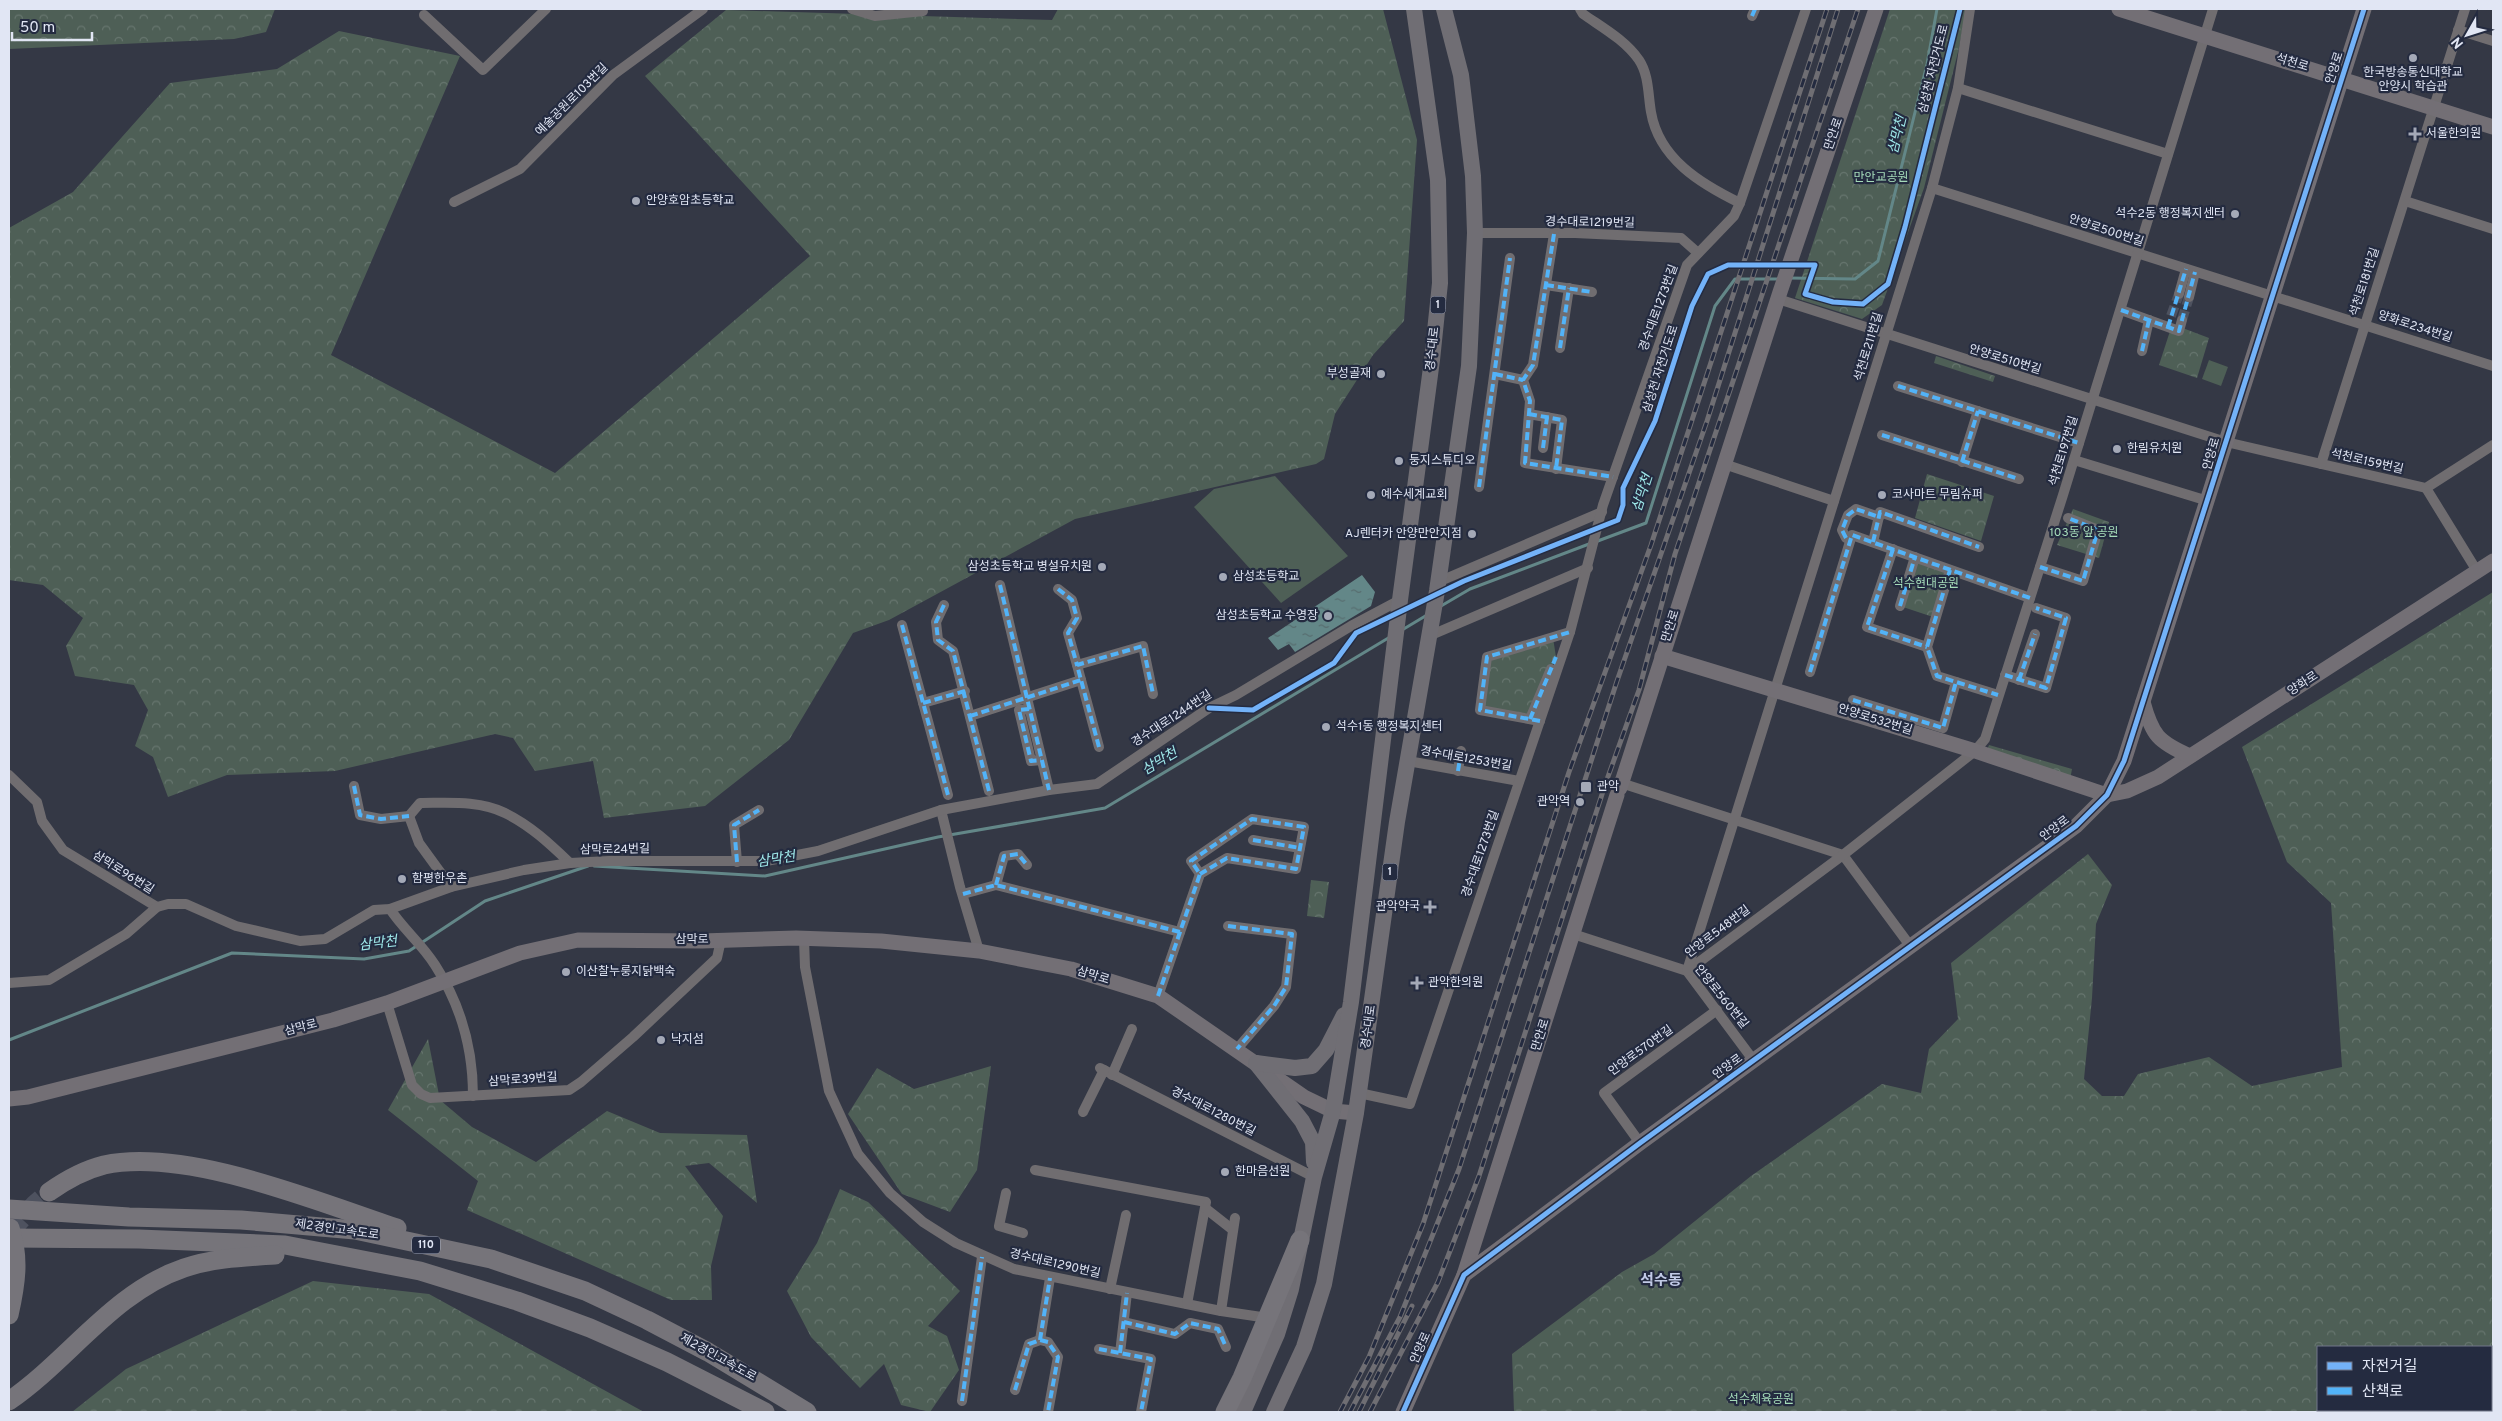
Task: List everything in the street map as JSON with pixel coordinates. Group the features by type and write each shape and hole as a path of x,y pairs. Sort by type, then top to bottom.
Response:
{"highway":[{"path":"49,1192 67,1180 103,1166 148,1162 186,1165 289,1193 491,1259"},
{"name":"제2경인고속도로","path":"9,1209 130,1217 241,1220 346,1229 491,1259 585,1291 647,1320 708,1352 807,1412"},
{"path":"9,1225 16,1252 17,1269 16,1288 9,1315"},
{"name":"제2경인고속도로","path":"9,1238 139,1239 284,1245 420,1271 517,1301 590,1328 667,1362 763,1412"},
{"path":"1224,1412 1242,1378 1300,1240"},
{"path":"9,1401 42,1377 113,1311 151,1284 171,1273 205,1262 233,1258 322,1253"}],"main road":[{"name":"경수대로","path":"1243,1412 1276,1334 1291,1289 1314,1177 1333,1110 1351,1002 1407,556 1440,283 1438,180 1414,9"},
{"name":"1","path":"1429,634 1468,366 1476,233 1473,176 1462,75 1444,9"},
{"name":"경수대로","path":"1274,1412 1304,1347 1324,1284 1356,1113 1408,761 1429,634"},
{"path":"1256,1063 1295,1068 1312,1066 1326,1050 1351,1002"},
{"path":"1256,1063 1290,1104 1306,1128 1313,1142 1314,1177"}],"street":[{"path":"424,15 483,70 546,9"},
{"name":"예술공원로103번길","path":"454,202 520,169 613,75 703,9"},
{"path":"852,9 875,16 923,11"},
{"path":"1580,9 1583,14 1626,45 1639,62 1646,76 1652,118 1665,149 1688,172 1714,190 1740,204"},
{"name":"경수대로1273번길","path":"1359,1093 1410,1104 1519,781 1535,720 1570,632 1613,477 1687,265 1734,216 1740,204 1806,9"},
{"name":"만안로","path":"1464,1275 1724,464 1876,9"},
{"name":"석천로211번길","path":"1776,690 1932,188 1958,88 1970,9"},
{"name":"석천로","path":"2119,9 2493,127"},
{"name":"석천로197번길","path":"1975,751 1985,739 2121,310 2136,254 2213,9"},
{"name":"안양로","path":"1404,1412 1464,1275 1640,1143 2076,826 2107,796 2124,761 2364,9"},
{"name":"석천로181번길","path":"2321,464 2465,9"},
{"path":"2458,30 2493,41"},
{"path":"1958,88 2168,154"},
{"name":"안양로500번길","path":"1932,188 2136,254 2272,295"},
{"path":"2404,201 2493,229"},
{"name":"경수대로1219번길","path":"1476,233 1681,238 1698,253"},
{"path":"1523,380 1533,365 1554,234"},
{"path":"1479,487 1510,258"},
{"path":"2179,294 2191,271"},
{"path":"2189,297 2191,271"},
{"path":"1546,285 1592,292"},
{"path":"1560,348 1569,288"},
{"name":"안양로510번길","path":"1779,295 1886,335 2226,442"},
{"name":"양화로234번길","path":"2272,295 2493,366"},
{"path":"2121,310 2179,330 2182,320"},
{"path":"2168,327 2171,316"},
{"path":"2142,351 2149,320"},
{"path":"1495,374 1523,380"},
{"path":"1523,380 1530,400 1525,463 1613,477"},
{"path":"1898,386 2079,443"},
{"path":"1962,462 1978,411"},
{"path":"1529,414 1562,420 1556,468"},
{"path":"1543,448 1547,417"},
{"path":"1882,435 2019,480"},
{"name":"석천로159번길","path":"2226,442 2426,488"},
{"path":"2477,570 2426,488 2493,445"},
{"path":"2074,460 2208,501"},
{"path":"1724,464 1834,501"},
{"path":"1846,538 1842,530 1848,515 1856,509 1879,517"},
{"path":"1873,542 1880,512 1979,547"},
{"path":"1437,587 1601,515"},
{"path":"2040,567 2083,581 2098,530 2068,518"},
{"path":"1810,672 1852,535 2030,598"},
{"path":"1893,549 1867,627 1927,647"},
{"path":"1900,606 1915,557"},
{"name":"양화로","path":"2107,796 2127,791 2150,781 2493,561"},
{"path":"1429,634 1588,565"},
{"path":"1950,570 1927,647 1937,676 1998,694"},
{"path":"1000,584 1049,790"},
{"path":"1058,589 1072,600 1077,618 1068,633 1099,747"},
{"name":"경수대로1244번길","path":"941,810 1049,790 1097,784 1208,708 1236,694 1351,626 1400,600"},
{"path":"944,605 936,622 938,640 953,651 965,691 989,791"},
{"path":"2005,675 2046,688 2066,618 2036,608"},
{"path":"902,625 948,795"},
{"path":"1556,657 1535,720 1480,710 1487,658 1570,632"},
{"path":"2019,680 2035,634"},
{"path":"1077,665 1142,646 1153,694"},
{"name":"안양로532번길","path":"1662,656 1975,751 2107,796"},
{"path":"970,716 1081,680"},
{"path":"1853,700 1943,728 1956,682"},
{"path":"1736,820 1776,690"},
{"path":"923,703 965,691"},
{"path":"2143,702 2151,728 2159,740 2167,746 2190,756"},
{"path":"1458,771 1461,751"},
{"path":"1843,855 1975,751"},
{"name":"경수대로1253번길","path":"1408,761 1519,781"},
{"name":"삼막로96번길","path":"9,774 37,802 42,821 63,850 157,907 126,934 48,980 9,984"},
{"path":"354,786 360,815 381,818 409,816 420,803 468,804 504,812 539,834 570,863"},
{"path":"1620,789 1736,820 1843,855 1911,947"},
{"path":"737,862 734,825 759,810"},
{"path":"941,810 979,951"},
{"name":"삼막로24번길","path":"157,907 168,904 186,904 236,926 300,941 325,939 374,910 390,909 451,887 524,870 570,863 766,861 818,851 941,810"},
{"path":"409,816 419,843 451,887"},
{"path":"1158,996 1200,874 1227,858 1296,869 1304,827 1252,819 1191,861 1200,874"},
{"name":"안양로548번길","path":"1687,971 1736,820"},
{"path":"1253,840 1300,848"},
{"path":"1218,843 1227,858"},
{"path":"996,885 1004,856 1018,854 1027,865"},
{"name":"안양로548번길","path":"1687,971 1843,855"},
{"path":"963,894 996,885 1180,932"},
{"path":"390,909 401,926 412,934 435,965 451,993 472,1056 473,1096"},
{"path":"1228,926 1292,934 1286,987 1274,1006 1236,1050"},
{"name":"안양로560번길","path":"1573,934 1687,971 1754,1061"},
{"name":"삼막로","path":"9,1099 28,1097 333,1020 387,1003 520,953 578,940 804,939 882,941 979,951 1071,969 1158,996 1304,1097 1333,1110 1356,1113"},
{"name":"경수대로1290번길","path":"804,939 805,967 829,1091 858,1154 890,1193 923,1222 982,1257 1014,1269 1127,1293 1268,1318"},
{"name":"삼막로39번길","path":"387,1003 412,1085 421,1094 430,1098 569,1090 633,1037 717,958 721,940"},
{"name":"안양로570번길","path":"1640,1143 1604,1094 1717,1010"},
{"path":"1083,1112 1105,1071 1132,1029"},
{"name":"경수대로1280번길","path":"1105,1071 1314,1177"},
{"path":"1035,1170 1206,1202 1187,1304"},
{"path":"1006,1193 999,1226 1023,1233"},
{"path":"1205,1208 1233,1230"},
{"path":"1110,1289 1126,1215"},
{"path":"1221,1311 1235,1218"},
{"path":"962,1401 982,1257"},
{"path":"1040,1340 1050,1278"},
{"path":"1120,1353 1127,1293"},
{"path":"1124,1322 1175,1334 1190,1323 1218,1329 1226,1348"},
{"path":"1015,1390 1029,1344 1040,1340 1048,1342 1058,1357 1048,1412"},
{"path":"1099,1348 1151,1359 1141,1412"}],"green space":[{"path":"9,9 275,9 266,32 234,39 9,49"},
{"path":"1058,9 1383,9 1417,140 1404,321 1373,355 1335,414 1324,459 1316,464 1075,519 889,620 853,633 789,740 705,806 604,818 593,761 535,771 513,738 495,734 335,771 227,775 168,797 153,757 135,746 148,710 134,685 75,676 66,646 83,618 43,585 9,580 9,228 73,192 170,83 277,69 339,31 460,56 331,355 555,473 810,256 645,76 726,10 1052,20"},
{"name":"만안교공원","path":"1890,9 1966,9 1959,48 1924,188 1882,305 1862,319 1795,298"},
{"path":"2180,327 2209,338 2197,378 2159,365 2171,328"},
{"path":"1936,356 1995,376 1993,382 1934,363"},
{"path":"2209,360 2228,367 2221,386 2202,379"},
{"path":"1927,474 1994,496 1981,541 1915,518"},
{"path":"1275,476 1348,556 1281,603 1194,507 1214,489"},
{"name":"103동 앞 공원","path":"2073,509 2109,522 2099,558 2057,545"},
{"name":"석수현대공원","path":"1915,557 1950,570 1936,618 1900,606"},
{"name":"석수체육공원","path":"2493,592 2493,1412 1514,1412 1512,1354 1622,1272 1654,1254 1751,1176 1882,1084 1921,1093 1929,1049 1958,1019 1951,963 2088,854 2112,885 2096,924 2092,998 2084,1079 2102,1096 2124,1096 2138,1074 2209,1057 2252,1086 2342,1067 2331,903 2287,862 2242,747"},
{"path":"1553,638 1556,657 1530,719 1480,710 1487,657"},
{"path":"1989,745 2072,769 2070,780 1985,755"},
{"path":"1311,880 1329,882 1324,918 1307,916"},
{"path":"428,1039 440,1100 472,1127 536,1162 607,1111 660,1133 747,1135 757,1203 709,1163 685,1166 723,1216 711,1266 712,1300 671,1300 467,1210 478,1181 388,1110"},
{"path":"991,1066 977,1170 950,1212 902,1194 848,1114 877,1068 914,1089"},
{"path":"840,1189 868,1202 960,1291 928,1326 947,1336 959,1370 930,1412 901,1405 884,1364 860,1388 811,1337 787,1291 817,1243"},
{"path":"313,1281 429,1294 644,1412 72,1412 126,1369"}],"water":[{"name":"삼성초등학교 수영장","path":"1362,575 1375,592 1371,606 1295,652 1289,644 1278,650 1268,638"}],"waterway":[{"name":"삼막천","path":"1789,278 1855,279 1878,261 1927,64 1937,9"},
{"name":"삼막천","path":"1595,542 1646,523 1715,306 1735,279 1780,279"},
{"name":"삼막천","path":"1441,606 1470,589 1589,544"},
{"name":"삼막천","path":"1402,630 1427,615"},
{"name":"삼막천","path":"594,866 765,876 938,837 1105,808 1390,637"},
{"name":"삼막천","path":"9,1040 232,953 364,959 409,951 485,901 588,866"}],"tunnel":[{"path":"2171,316 2179,294"},
{"path":"2182,320 2189,297"},
{"path":"9,1233 34,1205 49,1192"}],"railway":[{"path":"1340,1412 1369,1357 1423,1224 1569,772 1651,545 1827,9"},
{"path":"1350,1412 1400,1317 1459,1169 1617,681 1707,421 1838,9"},
{"path":"1370,1412 1438,1282 1479,1176 1605,785 1639,690 1675,554 1858,9"},
{"path":"1359,1412 1412,1306"}],"marked path":[{"path":"1752,16 1755,9"},
{"path":"1554,234 1533,365 1523,380 1530,401 1525,463 1613,477"},
{"path":"1479,487 1510,258"},
{"path":"2168,327 2186,269"},
{"path":"2121,310 2179,331 2195,272"},
{"path":"1546,285 1592,292"},
{"path":"1560,348 1569,288"},
{"path":"2142,351 2149,320"},
{"path":"1495,374 1523,380"},
{"path":"1898,386 2079,443"},
{"path":"1962,462 1978,411"},
{"path":"1529,414 1562,420 1556,469"},
{"path":"1543,448 1547,417"},
{"path":"1882,435 2019,479"},
{"path":"1846,538 1842,530 1848,515 1856,509 1879,517"},
{"path":"1873,542 1880,512 1979,547"},
{"path":"2040,567 2083,581 2098,530 2068,518"},
{"path":"1810,672 1852,535 2030,598"},
{"path":"1893,549 1867,627 1927,647"},
{"path":"1900,606 1915,557"},
{"path":"1950,570 1927,647 1937,676 1998,695"},
{"path":"1000,585 1049,790"},
{"path":"1058,589 1072,600 1077,618 1068,633 1077,665"},
{"path":"944,605 936,622 938,640 953,651 989,791"},
{"path":"2005,675 2046,688 2066,618 2036,608"},
{"path":"902,625 948,795"},
{"path":"1540,721 1480,710 1487,657 1570,632"},
{"path":"2019,680 2035,634"},
{"path":"1099,747 1077,665 1143,646 1153,694"},
{"path":"1530,719 1556,657"},
{"path":"970,716 1081,680"},
{"path":"1853,700 1943,728 1956,682"},
{"path":"923,703 965,691"},
{"path":"1029,709 1019,710 1031,761 1041,760"},
{"path":"1458,771 1461,751"},
{"path":"354,786 360,815 381,819 409,816"},
{"path":"737,862 734,825 759,810"},
{"path":"1158,996 1200,874 1191,861 1252,819 1304,827 1296,869 1227,858 1200,874"},
{"path":"1253,840 1300,848"},
{"path":"996,885 1004,856 1018,854 1027,865"},
{"path":"963,894 996,885 1180,932"},
{"path":"1228,926 1292,934 1286,987 1274,1006 1237,1049"},
{"path":"962,1401 982,1257"},
{"path":"1040,1340 1050,1278"},
{"path":"1120,1353 1127,1293"},
{"path":"1124,1322 1175,1334 1190,1323 1218,1329 1226,1347"},
{"path":"1015,1390 1029,1344 1040,1340 1048,1342 1058,1357 1048,1412"},
{"path":"1099,1349 1151,1359 1141,1412"}],"cycle path":[{"name":"삼성천 자전거도로","path":"1209,708 1253,710 1334,663 1356,633 1464,581 1618,520 1623,505 1623,488 1655,421 1692,306 1708,274 1728,265 1815,265 1805,294 1833,302 1863,304 1888,284 1905,227 1960,9"},
{"path":"1403,1412 1464,1275 1640,1143 2076,826 2107,795 2124,761 2364,9"}],"place":[{"name":"한국방송통신대학교 안양시 학습관","path":"2413,58"},
{"name":"서울한의원","path":"2415,134"},
{"name":"안양호암초등학교","path":"636,201"},
{"name":"석수2동 행정복지센터","path":"2235,214"},
{"name":"부성골재","path":"1381,374"},
{"name":"한림유치원","path":"2117,449"},
{"name":"둥지스튜디오","path":"1399,461"},
{"name":"예수세계교회","path":"1371,495"},
{"name":"코사마트 무림슈퍼","path":"1882,495"},
{"name":"AJ렌터카 안양만안지점","path":"1472,534"},
{"name":"삼성초등학교 병설유치원","path":"1102,567"},
{"name":"삼성초등학교","path":"1223,577"},
{"name":"삼성초등학교 수영장","path":"1328,616"},
{"name":"석수1동 행정복지센터","path":"1326,727"},
{"name":"관악","path":"1586,787"},
{"name":"관악역","path":"1580,802"},
{"name":"함평한우촌","path":"402,879"},
{"name":"관악약국","path":"1430,907"},
{"name":"이산찰누룽지닭백숙","path":"566,972"},
{"name":"관악한의원","path":"1417,983"},
{"name":"낙지섬","path":"661,1040"},
{"name":"한마음선원","path":"1225,1172"}],"district":[{"name":"석수동","path":"1661,1281"}]}
